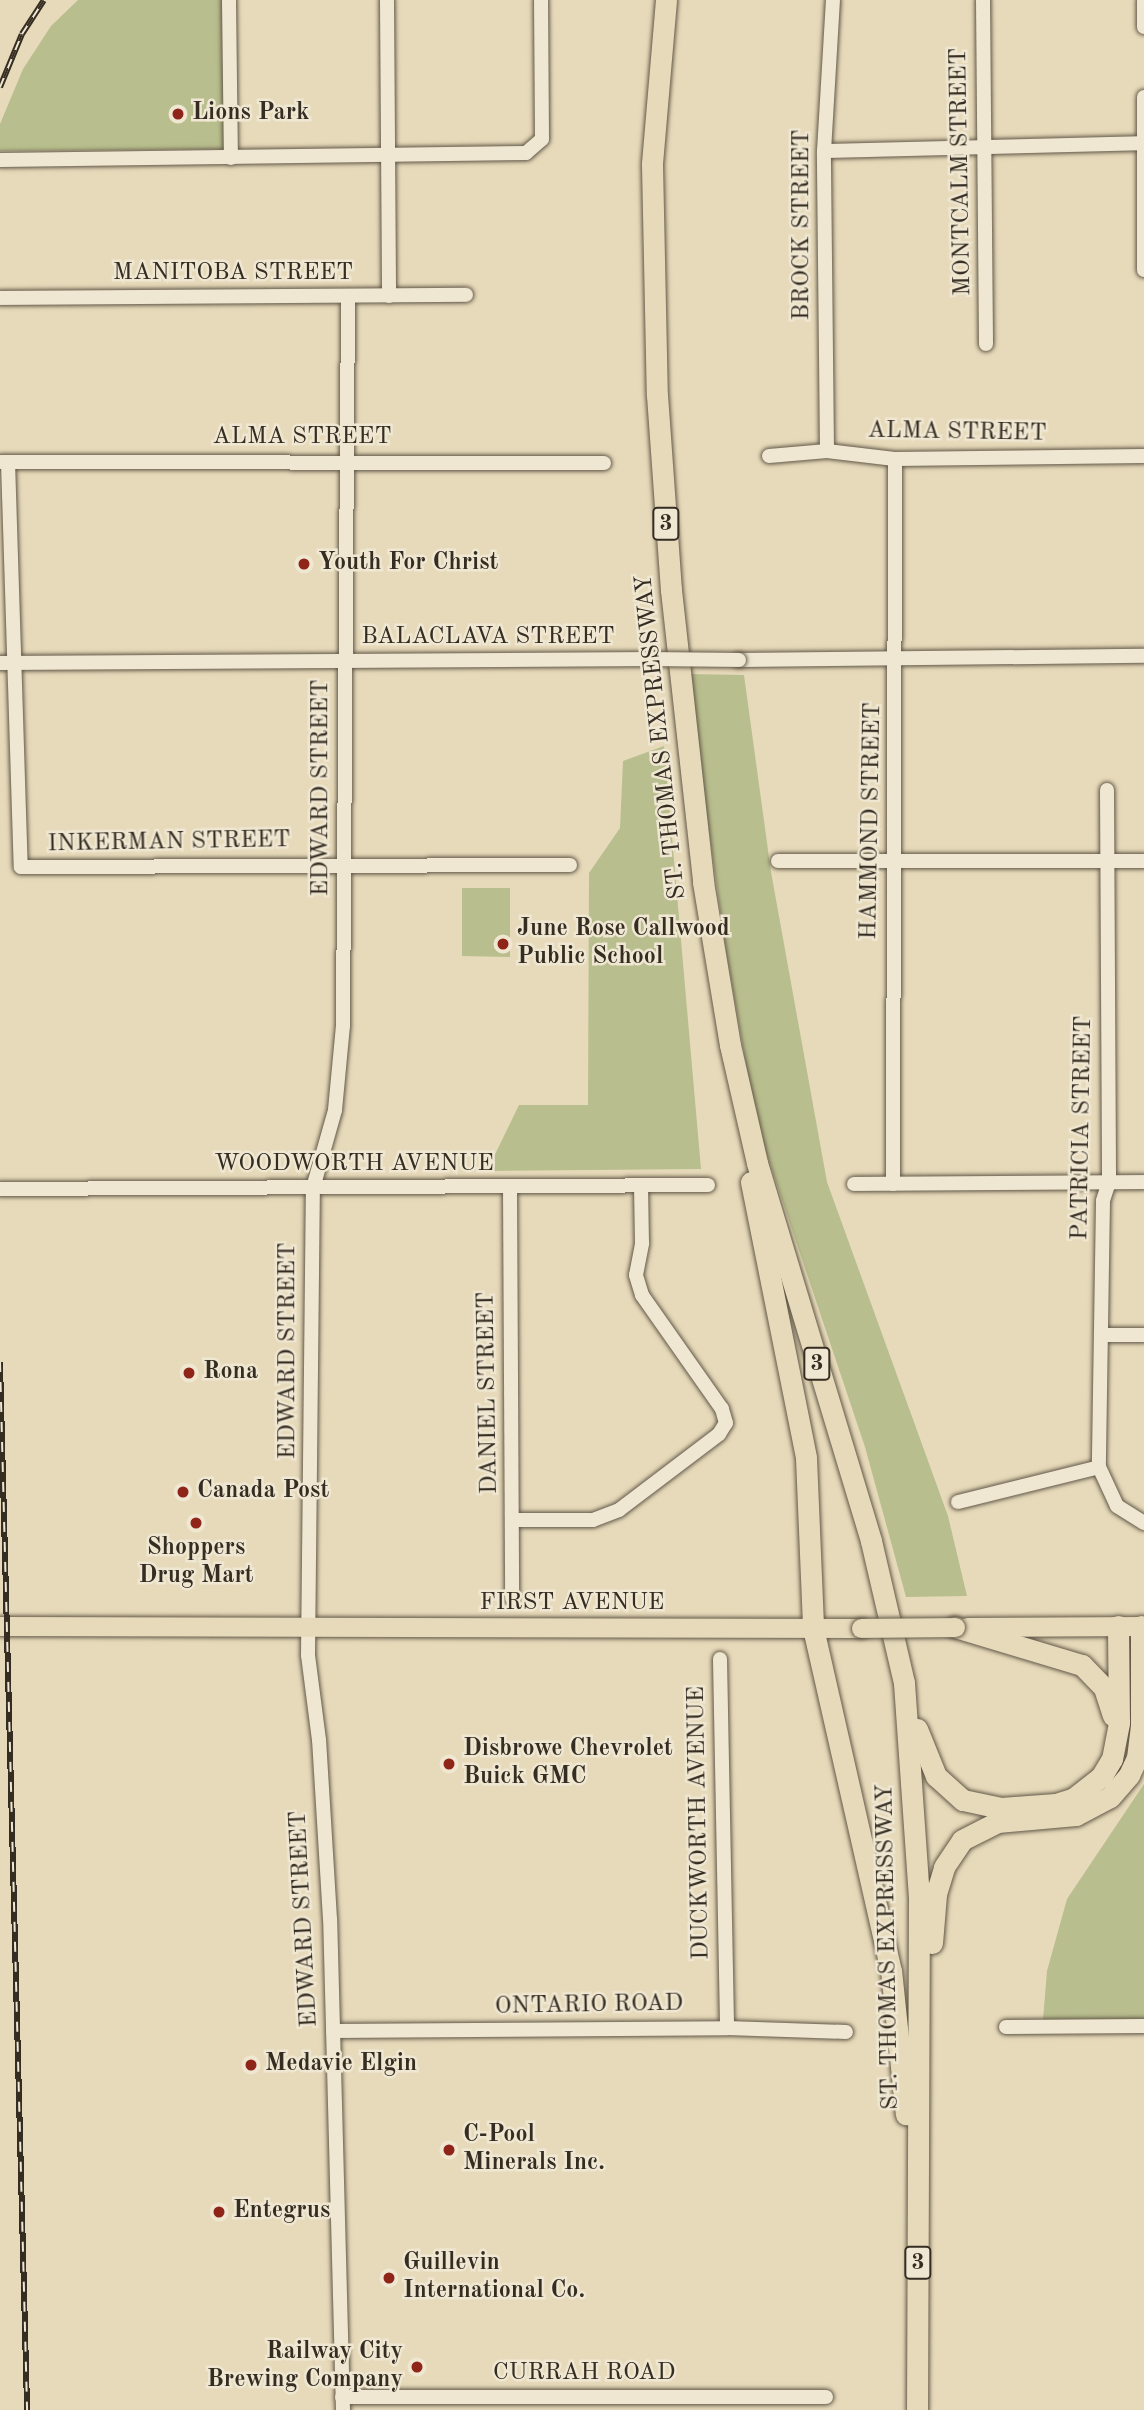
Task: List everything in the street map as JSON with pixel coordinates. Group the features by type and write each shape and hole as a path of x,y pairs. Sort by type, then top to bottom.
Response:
{"highway":[{"name":"ST. THOMAS EXPRESSWAY","path":"666,0 653,127 651,213 661,459 687,751 730,1045 757,1163 871,1541 904,1684 918,1877 917,2410"},
{"path":"730,1045 757,1221 806,1458 813,1628 874,1886 899,2024 917,2410"},
{"path":"904,1684 936,1776 947,1789 980,1806 1036,1806 1074,1798 1101,1777 1115,1749 1119,1722 1118,1626"},
{"path":"919,2116 928,2062 934,1906 944,1867 962,1840 986,1825 1076,1815 1096,1806 1120,1787 1132,1769 1140,1741 1142,1626"},
{"path":"956,1628 1082,1665 1096,1676 1111,1703 1115,1749"}],"main road":[{"name":"FIRST AVENUE","path":"0,1626 1142,1626"}],"street":[{"path":"229,0 231,158"},
{"path":"387,0 389,296"},
{"path":"0,160 526,153 541,139 541,0"},
{"name":"BROCK STREET","path":"827,451 824,151 833,0"},
{"name":"MONTCALM STREET","path":"983,0 986,344"},
{"path":"1144,0 1144,27"},
{"path":"1144,97 1144,270"},
{"path":"824,151 1143,143"},
{"name":"MANITOBA STREET","path":"0,298 466,295"},
{"name":"EDWARD STREET","path":"342,2404 334,2031 310,1627 313,1188 341,1071 345,863 348,296"},
{"name":"ALMA STREET","path":"769,456 827,451 895,459 1144,456"},
{"name":"HAMMOND STREET","path":"893,1184 895,459"},
{"name":"ALMA STREET","path":"4,462 347,460 604,463"},
{"path":"4,462 6,663"},
{"name":"BALACLAVA STREET","path":"6,663 1144,656"},
{"name":"INKERMAN STREET","path":"6,663 21,867 345,863 570,865"},
{"name":"PATRICIA STREET","path":"1099,1467 1103,1201 1109,1182 1107,790"},
{"path":"778,861 1144,861"},
{"path":"854,1184 1144,1182"},
{"name":"WOODWORTH AVENUE","path":"0,1189 708,1185"},
{"name":"DANIEL STREET","path":"509,1187 512,1598"},
{"path":"513,1520 593,1520 619,1510 719,1434 726,1423 722,1409 642,1295 636,1275 642,1243 641,1187"},
{"path":"1101,1335 1144,1335"},
{"path":"958,1502 1099,1467 1117,1506 1144,1523"},
{"name":"DUCKWORTH AVENUE","path":"720,1659 727,2028"},
{"path":"1006,2026 1144,2026"},
{"name":"ONTARIO ROAD","path":"334,2031 727,2028 846,2032"},
{"name":"CURRAH ROAD","path":"342,2404 826,2397"}],"green space":[{"path":"78,0 222,0 224,149 0,151 0,124 23,69 51,26"},
{"path":"687,674 744,675 771,872 827,1182 948,1516 967,1596 906,1597 865,1447 757,1125 726,951"},
{"path":"664,746 701,1169 487,1171 519,1105 588,1105 589,873 620,828 623,761"},
{"path":"462,888 510,888 510,957 462,956"},
{"path":"1144,1784 1144,2019 1043,2020 1047,1971 1067,1899"}],"railway":[{"path":"0,87 22,34 44,0"},
{"path":"0,1362 27,2410"}],"place":[{"name":"Lions Park","path":"178,114"},
{"name":"Youth For Christ","path":"304,564"},
{"name":"June Rose Callwood Public School","path":"503,944"},
{"name":"Rona","path":"189,1373"},
{"name":"Canada Post","path":"183,1492"},
{"name":"Shoppers Drug Mart","path":"196,1523"},
{"name":"Disbrowe Chevrolet Buick GMC","path":"449,1764"},
{"name":"Medavie Elgin","path":"251,2065"},
{"name":"C-Pool Minerals Inc.","path":"449,2150"},
{"name":"Entegrus","path":"219,2212"},
{"name":"Guillevin International Co.","path":"389,2278"},
{"name":"Railway City Brewing Company","path":"417,2367"}]}
